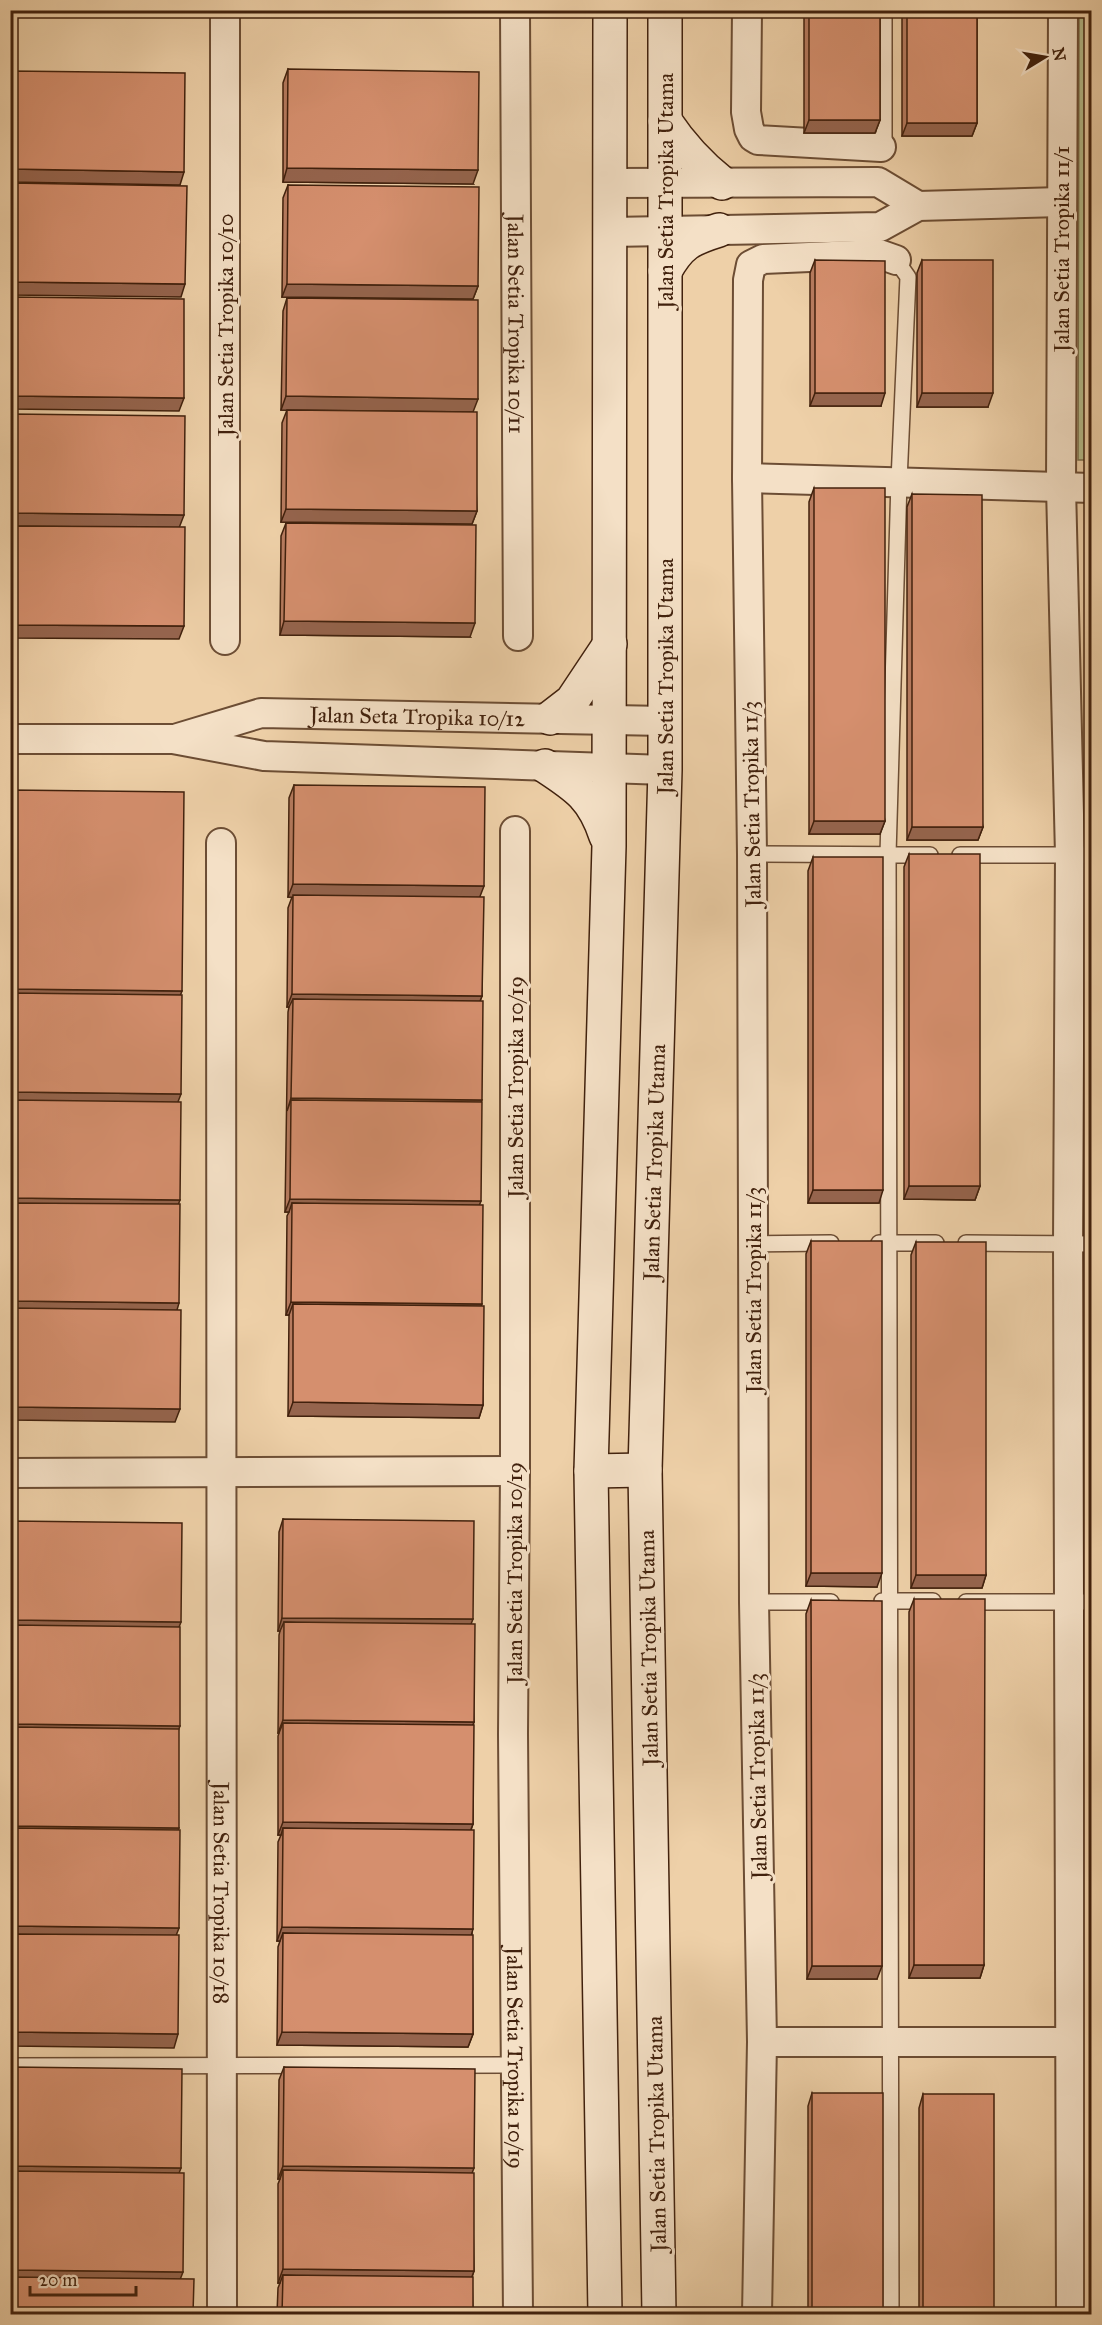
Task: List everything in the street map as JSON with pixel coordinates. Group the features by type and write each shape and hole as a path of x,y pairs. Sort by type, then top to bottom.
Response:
{"main road":[{"path":"605,2314 591,1471 609,846 610,10"},
{"name":"Jalan Setia Tropika Utama","path":"659,2314 645,1470 665,770 665,10"},
{"path":"665,121 679,142 722,183"},
{"path":"665,271 674,254 685,243 719,230"},
{"path":"550,718 572,701 609,644"},
{"path":"544,766 573,784 590,801 601,820 609,846"},
{"path":"591,1471 645,1470"}],"street":[{"name":"Jalan Setia Tropika 10/10","path":"225,10 225,640"},
{"name":"Jalan Setia Tropika 10/11","path":"515,10 518,636"},
{"path":"747,10 746,112 753,137 758,140 880,147"},
{"name":"Jalan Setia Tropika 11/1","path":"1063,10 1061,487 1081,855 1081,2043 1071,2314"},
{"path":"808,182 809,228"},
{"path":"610,183 878,182 918,206"},
{"path":"610,232 880,227 918,206 1061,202"},
{"name":"Jalan Setia Tropika 11/3","path":"757,2314 762,2042 754,1602 752,854 747,478 748,280 751,265 763,259 879,254 896,260"},
{"path":"747,478 1092,488"},
{"name":"Jalan Seta Tropika 10/12","path":"173,739 261,713 665,721"},
{"path":"419,716 419,762"},
{"name":"Jalan Seta Tropika 10/12","path":"10,739 173,739 264,756 665,770"},
{"name":"Jalan Setia Tropika 10/19","path":"515,831 513,1734 518,2314"},
{"name":"Jalan Setia Tropika 10/18","path":"221,843 222,2314"},
{"path":"10,1473 515,1471"},
{"path":"762,2042 1081,2043"}],"lane":[{"path":"880,147 884,141 884,10"},
{"path":"891,2314 888,854 899,481 908,277 896,260"},
{"path":"752,854 1081,855"},
{"path":"752,1244 843,1243"},
{"path":"866,1243 1080,1244"},
{"path":"867,1601 1080,1602"},
{"path":"754,1602 844,1602"},
{"path":"10,2066 516,2065"}],"green space":[{"path":"1091,10 1092,460 1078,460 1079,11"}],"building":[{"path":"809,10 880,10 880,120 809,120"},
{"path":"907,10 977,10 977,123 907,123"},
{"path":"288,69 479,72 478,170 287,168"},
{"path":"10,71 185,73 184,172 10,169"},
{"path":"10,183 187,186 185,284 10,282"},
{"path":"288,185 479,187 478,286 287,284"},
{"path":"815,260 885,261 885,393 815,393"},
{"path":"922,260 993,260 993,393 922,393"},
{"path":"10,297 184,299 184,398 10,396"},
{"path":"287,298 478,300 478,399 286,396"},
{"path":"287,410 477,412 477,511 286,509"},
{"path":"10,414 185,416 184,515 10,513"},
{"path":"814,488 885,488 885,821 814,821"},
{"path":"912,494 982,495 983,827 912,827"},
{"path":"286,523 476,525 475,623 284,621"},
{"path":"10,526 185,527 184,626 10,625"},
{"path":"294,785 485,787 484,886 293,884"},
{"path":"10,790 184,792 182,991 10,989"},
{"path":"909,854 980,854 980,1186 909,1186"},
{"path":"813,857 883,857 883,1190 813,1190"},
{"path":"293,895 484,897 482,996 292,994"},
{"path":"10,993 182,995 181,1094 10,1092"},
{"path":"293,999 483,1001 482,1100 291,1098"},
{"path":"10,1100 181,1102 180,1200 10,1198"},
{"path":"291,1100 482,1102 481,1201 290,1199"},
{"path":"10,1203 180,1204 179,1303 10,1301"},
{"path":"292,1203 483,1205 482,1304 291,1302"},
{"path":"811,1241 882,1241 882,1573 811,1573"},
{"path":"916,1242 986,1242 986,1575 916,1575"},
{"path":"293,1304 484,1306 483,1405 293,1402"},
{"path":"10,1308 181,1310 180,1409 10,1407"},
{"path":"283,1519 474,1521 473,1619 282,1618"},
{"path":"10,1521 182,1523 181,1622 10,1620"},
{"path":"914,1599 985,1599 984,1965 914,1965"},
{"path":"811,1600 882,1601 882,1966 812,1966"},
{"path":"284,1622 475,1624 474,1722 283,1720"},
{"path":"10,1625 180,1627 180,1726 10,1724"},
{"path":"283,1723 474,1725 473,1824 283,1822"},
{"path":"10,1727 179,1729 179,1828 10,1826"},
{"path":"10,1828 180,1830 179,1928 10,1926"},
{"path":"283,1828 474,1830 473,1929 282,1927"},
{"path":"283,1933 473,1935 473,2034 282,2032"},
{"path":"10,1934 179,1935 178,2034 10,2032"},
{"path":"10,2067 182,2069 181,2168 10,2166"},
{"path":"284,2067 475,2069 474,2168 283,2166"},
{"path":"812,2093 883,2093 883,2314 812,2314"},
{"path":"923,2094 994,2094 994,2314 923,2314"},
{"path":"283,2170 474,2173 474,2271 283,2269"},
{"path":"10,2171 184,2173 183,2272 10,2270"},
{"path":"283,2275 473,2277 473,2314 282,2314"},
{"path":"10,2277 194,2279 193,2314 10,2314"}]}
